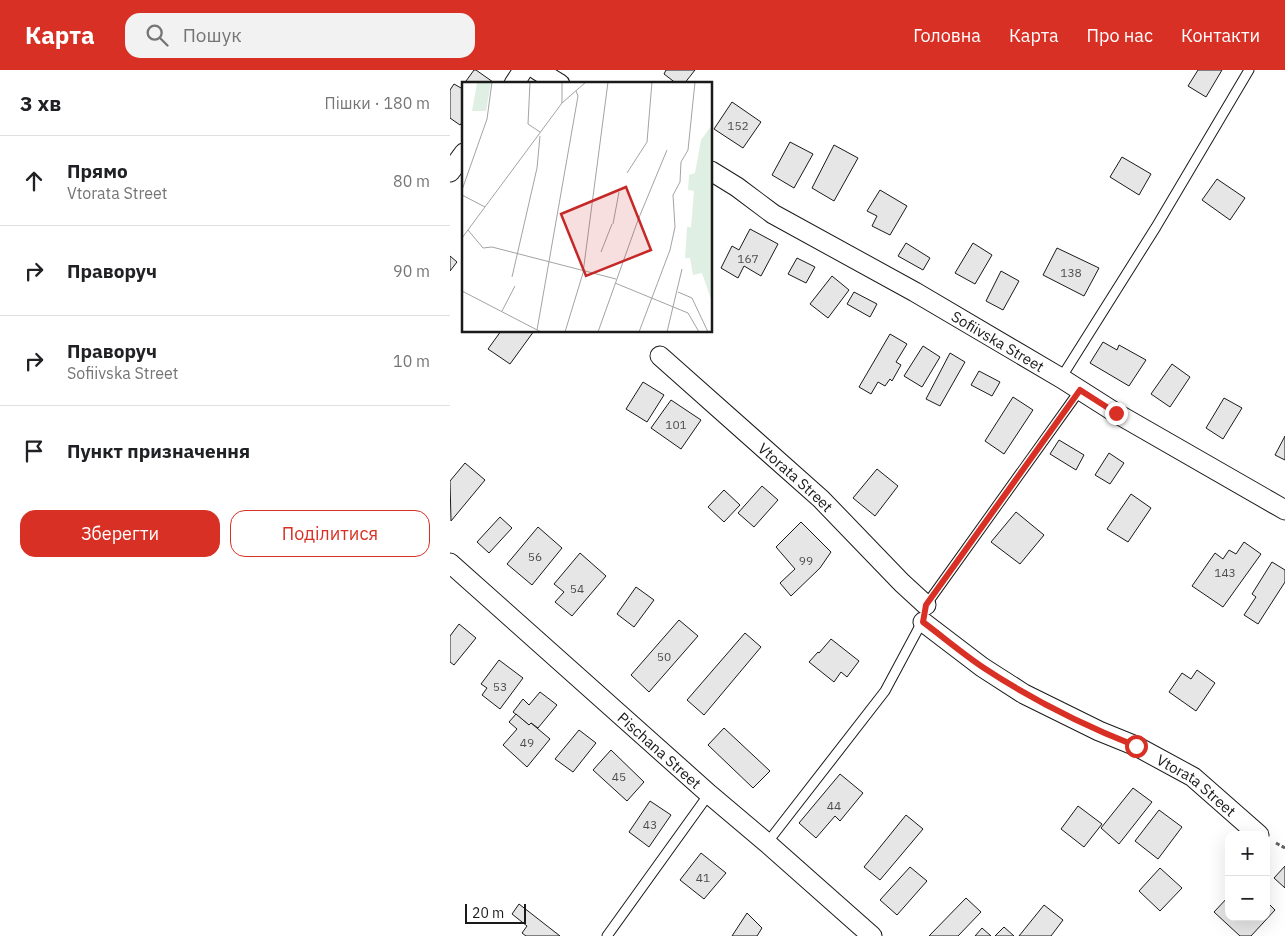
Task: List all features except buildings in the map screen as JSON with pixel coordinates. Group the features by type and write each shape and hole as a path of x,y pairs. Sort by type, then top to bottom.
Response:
{"street":[{"path":"515,82 523,70"},
{"path":"537,70 557,82"},
{"path":"450,172 462,156"},
{"name":"Sofiivska Street","path":"712,172 737,187 773,214 915,292 1061,378 1116,413 1285,510"},
{"name":"Vtorata Street","path":"660,356 821,499 902,584 924,614 982,667 1024,694 1099,731 1136,746 1193,777 1255,831"},
{"name":"Pischana Street","path":"450,562 709,794 872,936"}],"lane":[{"path":"1061,378 1156,228 1249,70"},
{"path":"767,843 885,691 924,614 1080,390"},
{"path":"607,936 709,794"}],"route":[{"path":"1116,413 1080,390 926,605 923,622 982,667 1024,694 1099,731 1136,746"}]}
